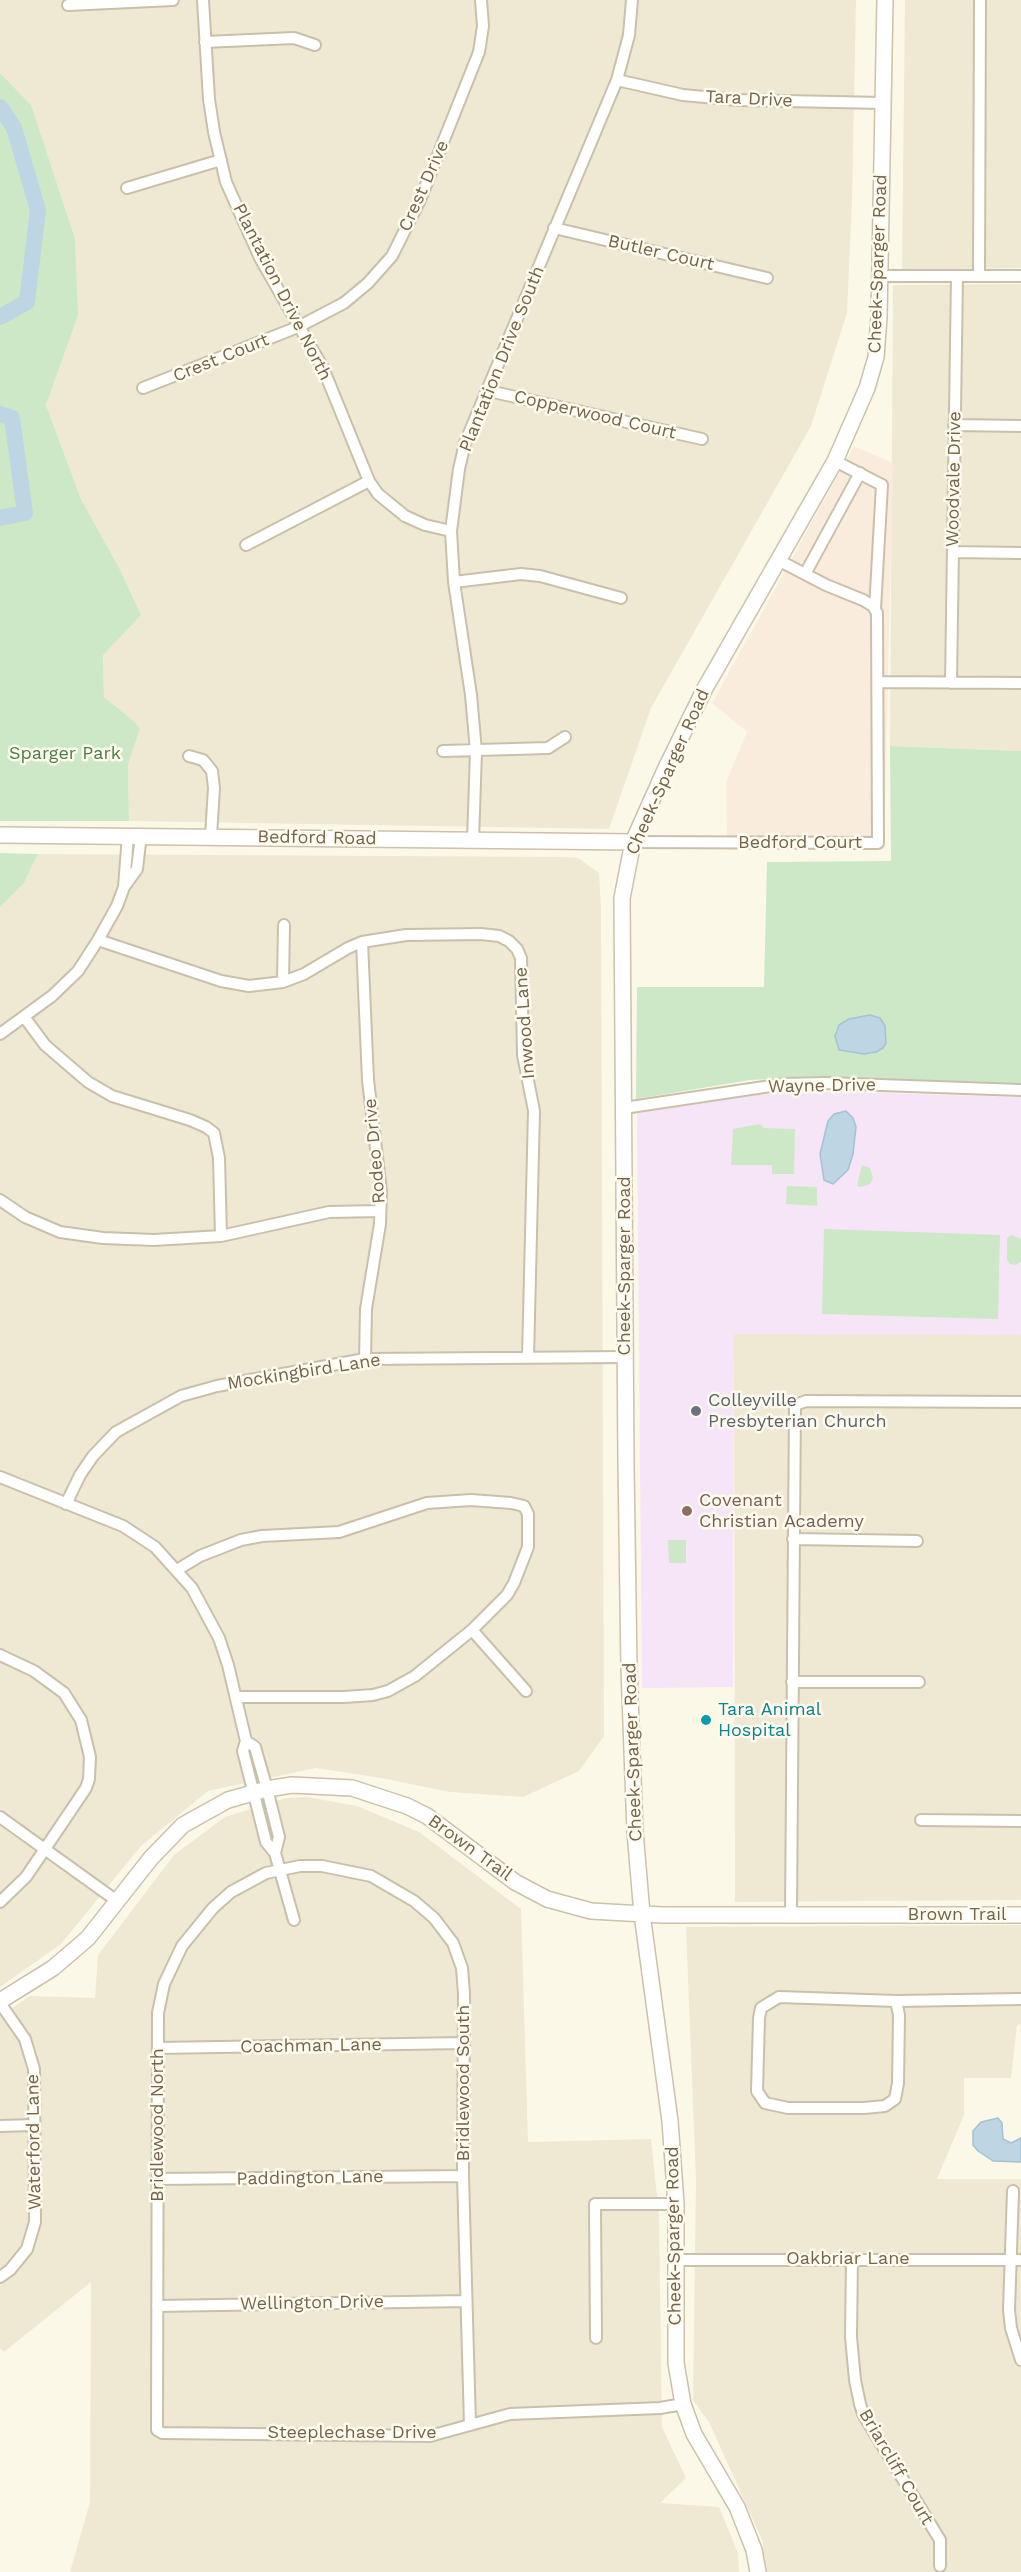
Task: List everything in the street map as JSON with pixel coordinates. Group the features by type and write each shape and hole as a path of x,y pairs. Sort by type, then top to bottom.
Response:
{"main road":[{"name":"Cheek-Sparger Road","path":"758,2572 754,2550 737,2507 694,2434 683,2404 676,2363 676,2204 670,2121 642,1914 635,1832 629,1668 621,921 626,870 633,843 704,690 835,461 867,388 876,357 879,318 885,0"},
{"name":"Bedford Road","path":"0,835 633,843"},
{"name":"Brown Trail","path":"0,2002 74,1952 88,1938 151,1858 183,1825 228,1800 260,1790 327,1785 352,1788 387,1798 427,1816 499,1872 547,1899 591,1911 642,1914 1021,1915"}],"street":[{"path":"68,5 173,0"},
{"name":"Plantation Drive North","path":"203,0 209,99 221,160 226,182 260,258 323,368 369,481 378,494 405,516 425,525 451,531"},
{"name":"Crest Drive","path":"298,327 344,303 368,283 392,256 420,200 479,52 483,26 481,0"},
{"name":"Plantation Drive South","path":"473,841 476,751 471,695 454,582 451,531 454,496 465,443 489,391 554,228 617,80 629,35 632,0"},
{"path":"979,276 980,0"},
{"path":"205,42 294,38 315,45"},
{"name":"Tara Drive","path":"617,80 684,95 738,100 882,103"},
{"path":"127,188 221,160"},
{"name":"Butler Court","path":"554,228 767,278"},
{"path":"880,276 1021,276"},
{"name":"Woodvale Drive","path":"951,682 957,276"},
{"name":"Crest Court","path":"143,388 298,327"},
{"name":"Copperwood Court","path":"489,391 702,439"},
{"path":"954,425 1021,426"},
{"path":"835,461 882,484 875,609 878,627 878,682 1021,683"},
{"path":"805,574 860,473"},
{"path":"246,545 369,481"},
{"path":"953,552 1021,552"},
{"path":"778,560 862,600 875,609"},
{"path":"454,582 521,574 540,576 621,597"},
{"name":"Bedford Court","path":"633,843 878,843 878,682"},
{"path":"443,751 548,748 565,737"},
{"path":"189,756 203,760 212,771 214,788 212,836"},
{"path":"0,1034 25,1018 52,996 78,971 99,940 124,887 134,835"},
{"path":"283,982 284,925"},
{"name":"Inwood Lane","path":"99,940 236,985 249,986 283,982 304,974 362,942 406,935 481,934 499,936 517,949 522,981 523,1055 534,1111 528,1357"},
{"name":"Rodeo Drive","path":"362,942 368,1080 381,1191 366,1309 365,1359"},
{"path":"25,1018 45,1045 88,1082 112,1095 137,1105 190,1120 214,1133 219,1158 220,1236"},
{"name":"Wayne Drive","path":"624,1108 784,1084 825,1083 1021,1090"},
{"path":"0,1200 42,1225 79,1236 154,1240 220,1236 312,1215 380,1211"},
{"name":"Mockingbird Lane","path":"66,1504 80,1475 93,1456 116,1432 181,1396 217,1386 365,1359 626,1357"},
{"path":"791,1914 795,1406 806,1401 1021,1402"},
{"path":"0,1477 123,1526 142,1537 177,1570 202,1604 219,1638 246,1741 255,1747 260,1790 279,1837 275,1853 294,1920"},
{"path":"177,1570 200,1556 241,1540 262,1536 339,1532 427,1503 471,1500 524,1506 528,1514 530,1535 514,1583 493,1611 415,1676 388,1691 344,1697 236,1696"},
{"path":"793,1539 917,1541"},
{"path":"472,1630 526,1691"},
{"path":"0,1655 34,1671 64,1693 81,1720 89,1745 89,1779 86,1788 26,1877 0,1902"},
{"path":"792,1682 919,1682"},
{"path":"0,1817 117,1901"},
{"path":"921,1820 1021,1821"},
{"name":"Bridlewood South","path":"280,1869 322,1866 371,1876 400,1892 434,1918 453,1942 462,1968 463,2176 470,2425"},
{"name":"Bridlewood North","path":"162,2433 157,2430 158,2013 164,1984 182,1946 213,1908 251,1879 280,1869"},
{"path":"896,2001 899,2015 898,2083 895,2099 885,2106 864,2108 788,2108 765,2103 758,2091 759,2018 761,2008 770,2000 778,1997 896,2001 1021,1999"},
{"name":"Waterford Lane","path":"0,2002 25,2039 34,2069 35,2222 27,2249 10,2270 0,2277"},
{"name":"Coachman Lane","path":"158,2048 464,2043"},
{"path":"0,2126 34,2125"},
{"name":"Paddington Lane","path":"158,2179 463,2176"},
{"path":"1013,2191 1015,2259 1009,2310 1011,2328 1021,2360"},
{"path":"596,2338 595,2204 676,2204"},
{"name":"Briarcliff Court","path":"852,2259 851,2337 860,2404 863,2414 940,2541 940,2566"},
{"name":"Oakbriar Lane","path":"676,2260 1015,2259"},
{"name":"Wellington Drive","path":"157,2306 466,2301"},
{"name":"Steeplechase Drive","path":"162,2433 410,2437 442,2434 510,2414 660,2408 683,2404"}],"shaded area":[{"path":"0,0 856,0 847,313 811,426 651,708 609,829 129,821 128,765 140,729 135,722 104,697 103,655 117,564 81,499 46,405 78,316 31,105 0,73"},
{"path":"905,0 1021,0 1021,268 902,270"},
{"path":"1021,284 1021,751 890,746 893,285"},
{"path":"854,446 893,463 884,849 727,850 726,782 747,732 712,703"},
{"path":"38,854 562,857 578,858 599,873 604,1736 579,1771 523,1797 450,1792 316,1768 208,1791 141,1846 61,1944 0,1987 0,907 24,883"},
{"name":"Covenant Christian Academy","path":"808,1091 1021,1097 1021,1335 734,1334 733,1687 642,1688 637,1113 757,1095"},
{"path":"734,1334 1021,1335 1021,1900 735,1902"},
{"path":"307,1797 357,1806 419,1832 521,1909 528,2142 651,2139 659,2216 662,2427 686,2478 660,2503 719,2507 738,2553 739,2572 70,2572 90,2502 91,2282 4,2352 0,2348 0,2016 30,1996 95,1998 98,1955 174,1855 225,1817 286,1798"},
{"path":"1021,1925 1021,2024 1017,2025 1011,2078 964,2078 964,2115 937,2179 1021,2179 1021,2572 763,2572 763,2542 709,2422 693,2400 696,2180 686,1927"}],"green space":[{"name":"Sparger Park","path":"0,73 31,105 75,239 78,316 46,405 81,499 117,564 141,615 103,655 104,697 135,722 140,729 128,765 129,821 0,821"},
{"path":"890,746 1021,751 1021,1084 835,1077 789,1078 750,1080 636,1099 637,987 764,987 767,862 891,861","holes":["870,1015 880,1018 885,1026 886,1043 883,1048 871,1054 850,1053 835,1036 836,1030 850,1019"]},
{"path":"0,853 38,854 24,883 0,907"},
{"path":"760,1124 764,1128 795,1129 794,1174 772,1174 772,1165 731,1165 733,1129"},
{"path":"862,1165 870,1168 873,1178 870,1184 861,1187 857,1186"},
{"path":"787,1186 817,1187 817,1206 786,1204"},
{"path":"824,1229 1000,1235 998,1319 822,1314"},
{"path":"1011,1235 1021,1239 1021,1262 1016,1265 1010,1264 1007,1260 1007,1239"},
{"path":"668,1540 686,1540 686,1563 669,1563"}],"water":[{"path":"870,1015 880,1018 885,1026 886,1043 883,1048 864,1054 839,1050 835,1036 839,1025 849,1019"},
{"path":"846,1111 853,1118 856,1127 853,1154 848,1170 833,1184 824,1180 820,1154 828,1121 834,1114"},
{"path":"998,2118 1002,2123 1003,2139 1011,2143 1021,2138 1021,2162 993,2161 973,2145 973,2131 981,2122"}],"waterway":[{"path":"0,107 14,128 38,210 27,302 0,317"},
{"path":"0,414 12,418 25,513 0,518"}],"place":[{"name":"Colleyville Presbyterian Church","path":"696,1411"},
{"name":"Covenant Christian Academy","path":"687,1511"},
{"name":"Tara Animal Hospital","path":"706,1720"}]}
